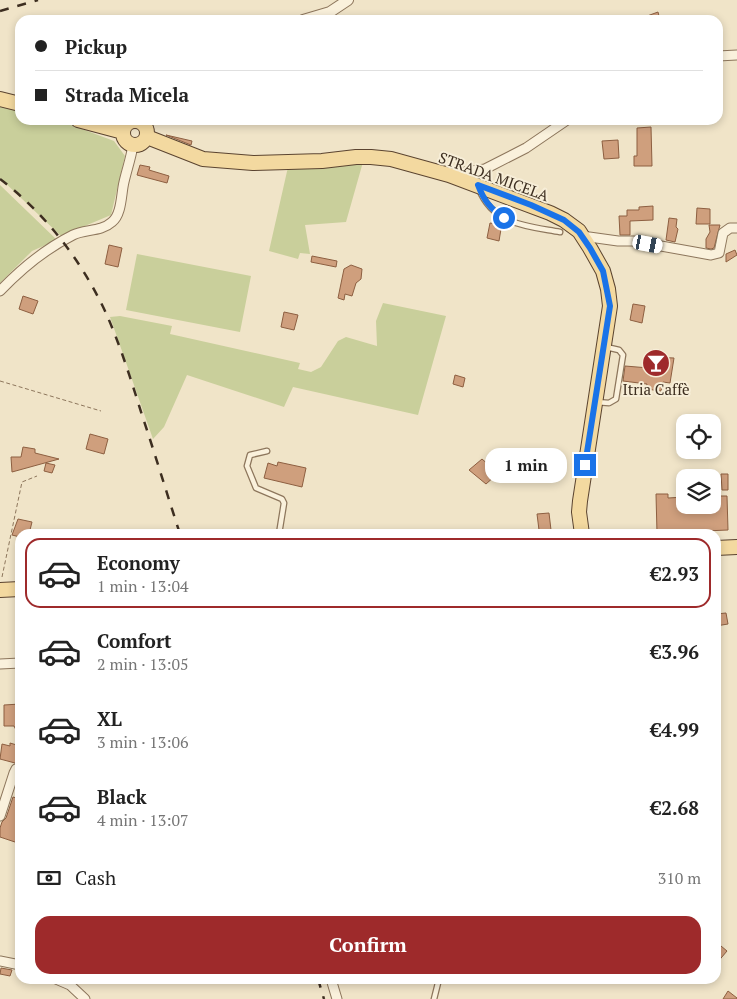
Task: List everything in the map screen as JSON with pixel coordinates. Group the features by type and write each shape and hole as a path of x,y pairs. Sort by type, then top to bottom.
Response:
{"main road":[{"path":"0,99 15,103"},
{"path":"97,125 123,132"},
{"path":"126,125 123,132 124,139 133,145 143,142 146,127"},
{"name":"STRADA MICELA","path":"146,127 203,159 253,163 322,161 356,157 391,159 478,185 550,213 564,220 579,232 603,271 610,306 580,500 579,512 581,529"},
{"path":"721,548 737,547"},
{"path":"0,590 15,589"}],"street":[{"path":"320,15 330,12 348,0"},
{"path":"723,56 737,55"},
{"path":"449,175 485,169 526,148 560,125"},
{"path":"0,291 43,252 74,234 98,230 113,222 119,209 133,145"},
{"path":"582,236 633,241 711,256 719,253 721,250 724,233 730,228 737,228"},
{"path":"0,664 15,663"},
{"path":"0,816 15,771"},
{"path":"0,960 15,964"},
{"path":"68,984 85,999"},
{"path":"332,984 337,999"}],"lane":[{"path":"478,185 483,198 492,210 504,218 518,224 560,232"},
{"path":"595,402 609,403 616,399 623,355 619,350 604,347"},
{"path":"267,451 250,455 247,466 256,488 282,499 284,503 280,529"},
{"path":"434,999 438,984"}],"path":[{"path":"0,381 101,411"},
{"path":"2,576 22,482 37,476"}],"green space":[{"path":"0,103 15,107 15,125 71,125 114,141 125,156 111,215 61,236 0,178"},
{"path":"363,162 346,222 305,225 310,254 300,253 298,259 269,251 288,167"},
{"path":"0,185 57,240 32,251 0,283"},
{"path":"137,254 251,276 240,332 126,310"},
{"path":"383,303 446,316 418,415 293,387 284,407 187,375 164,427 153,439 110,317 120,316 172,326 170,334 300,363 298,369 311,372 321,367 338,341 346,337 377,346 376,321"}],"building":[{"path":"651,127 652,166 634,166 634,156 637,156 637,128"},
{"path":"166,135 192,141 191,145"},
{"path":"618,140 619,158 604,159 602,141"},
{"path":"140,165 150,167 149,170 169,176 167,183 137,175"},
{"path":"653,206 653,220 630,221 630,235 620,235 619,216 627,216 627,210 639,210 639,207"},
{"path":"697,208 710,209 710,224 696,224"},
{"path":"669,218 677,219 676,227 678,229 675,242 666,240"},
{"path":"490,223 496,224 496,228 501,229 499,241 487,238"},
{"path":"709,225 720,225 714,248 711,249 706,248 706,239 710,232"},
{"path":"109,245 122,248 118,267 105,264"},
{"path":"735,250 737,255 726,262 726,254"},
{"path":"312,256 337,261 336,267 311,262"},
{"path":"351,265 362,269 361,279 356,283 352,296 345,294 344,300 338,298 344,269"},
{"path":"23,296 38,301 33,314 19,309"},
{"path":"633,304 645,306 642,323 630,320"},
{"path":"284,312 298,315 294,330 281,327"},
{"path":"651,357 674,358 670,383 663,382 661,391 646,389 647,384 623,381 625,366 649,368"},
{"path":"455,375 465,378 463,387 453,384"},
{"path":"90,434 108,439 104,454 86,449"},
{"path":"23,447 35,449 35,453 59,459 12,472 11,457 21,457"},
{"path":"482,459 490,466 487,469 495,476 486,484 469,470"},
{"path":"278,462 306,468 302,487 264,478 268,463 277,466"},
{"path":"46,463 55,465 52,473 44,471"},
{"path":"721,474 728,474 728,490 722,490"},
{"path":"656,494 668,494 668,498 676,498 676,514 721,514 721,496 727,496 728,530 657,529"},
{"path":"549,513 551,529 539,529 537,514"},
{"path":"18,519 32,522 30,529 15,529 15,536 12,535"},
{"path":"726,613 728,624 721,625 721,614"},
{"path":"15,704 15,728 14,726 4,726 4,705"},
{"path":"10,743 15,744 15,763 0,759 2,744 10,746"},
{"path":"13,797 15,798 15,842 0,837 0,828 6,818"},
{"path":"721,946 727,951 721,958"},
{"path":"1,968 12,970 10,976 0,974"},
{"path":"728,991 737,998 737,999 723,999"}],"railway":[{"path":"0,11 38,0"},
{"path":"0,179 47,222 85,274 105,311 125,362 178,529"},
{"path":"320,984 324,999"}],"place":[{"name":"Itria Caffè","path":"656,363"}],"route":[{"path":"504,218 492,210 483,198 478,185 564,220 579,232 603,271 608,289 609,320 585,465"}]}
